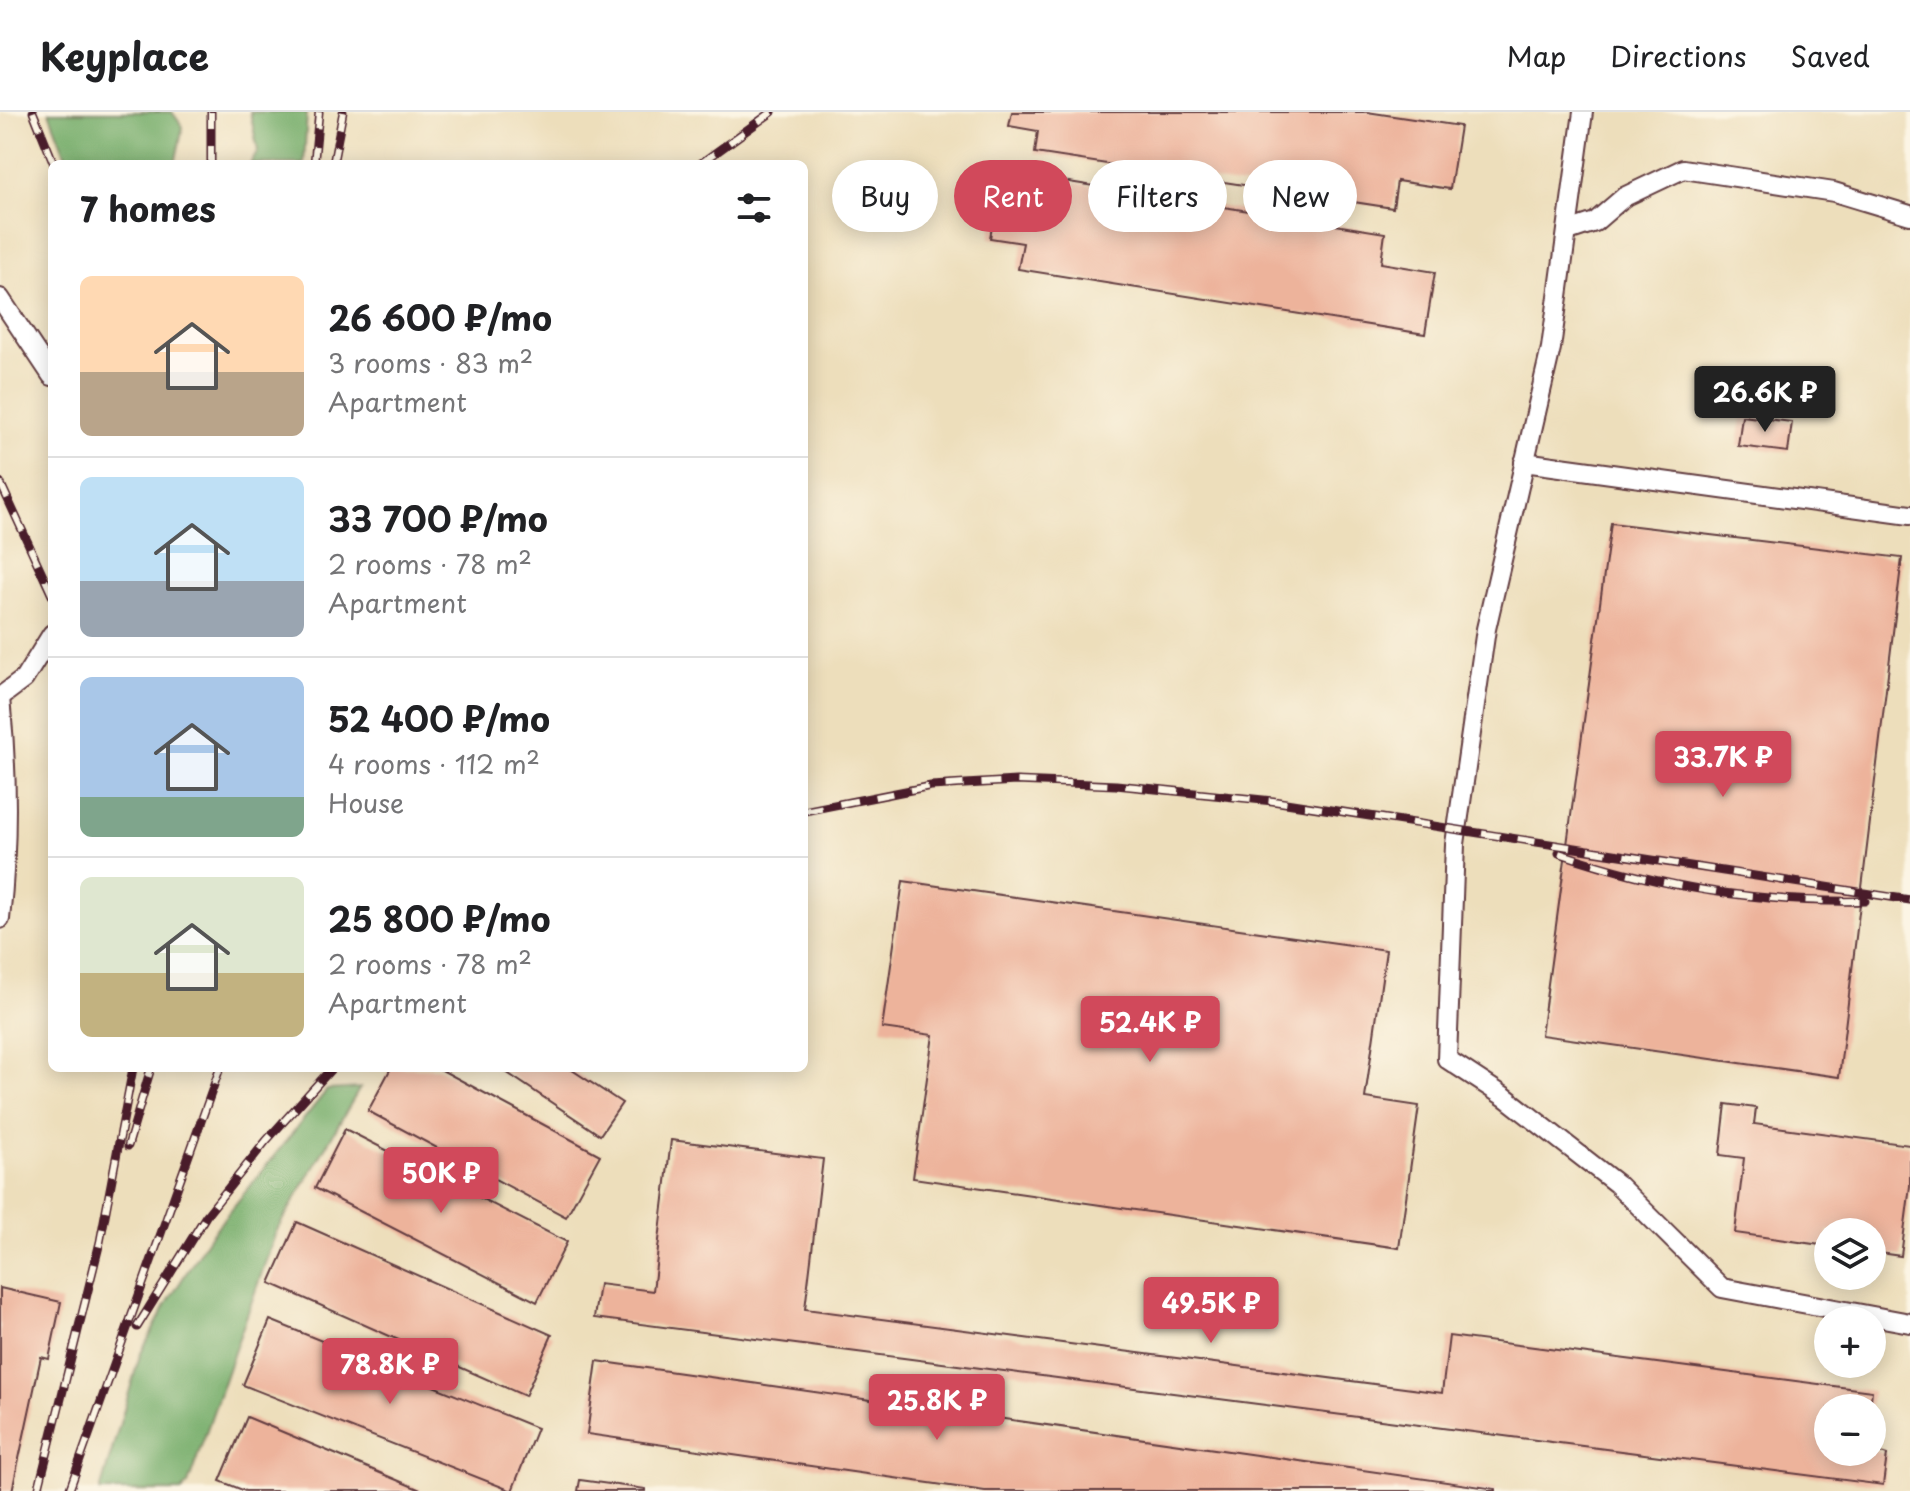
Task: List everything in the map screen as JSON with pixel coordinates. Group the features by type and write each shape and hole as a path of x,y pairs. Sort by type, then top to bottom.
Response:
{"lane":[{"path":"1583,112 1551,348 1486,629 1455,844 1447,1059 1505,1097 1617,1184 1722,1288 1910,1323"},
{"path":"1568,231 1595,222 1624,197 1683,169 1834,192 1910,215"},
{"path":"0,298 48,370"},
{"path":"1524,462 1910,515"},
{"path":"0,919 6,859 6,767 0,698 24,679 48,640"}],"green space":[{"path":"49,112 172,112 183,127 176,160 67,160"},
{"path":"250,112 307,112 304,160 252,160 258,151"},
{"path":"360,1088 276,1232 188,1484 182,1491 100,1491 140,1355 166,1305 209,1237 327,1090"}],"building":[{"path":"1012,112 1367,112 1460,126 1450,189 1397,181 1393,208 1357,202 1357,160 1243,160 1243,185 1227,182 1227,160 1088,161 1035,153 1038,131 1009,126"},
{"path":"1072,182 1088,185 1088,232 1227,232 1227,207 1243,210 1243,232 1357,232 1357,228 1385,233 1381,263 1435,272 1425,334 1018,269 1023,243 990,238 991,232 1072,232"},
{"path":"1742,416 1792,422 1788,452 1738,446"},
{"path":"1611,523 1902,558 1839,1077 1541,1035"},
{"path":"903,881 1386,950 1365,1098 1419,1106 1399,1248 913,1178 933,1035 882,1028"},
{"path":"389,1072 445,1072 600,1155 566,1217 368,1111"},
{"path":"506,1072 575,1072 622,1103 600,1135"},
{"path":"1726,1104 1756,1108 1754,1124 1910,1145 1910,1186 1901,1256 1886,1254 1886,1218 1814,1218 1814,1244 1735,1233 1744,1158 1720,1155"},
{"path":"345,1129 567,1242 537,1302 315,1188"},
{"path":"671,1140 823,1159 805,1309 1442,1393 1449,1336 1872,1391 1872,1394 1814,1394 1814,1466 1886,1466 1883,1485 594,1318 599,1284 653,1291"},
{"path":"297,1222 552,1335 525,1396 270,1283"},
{"path":"0,1288 61,1302 49,1359 41,1357 12,1491 0,1491"},
{"path":"270,1320 537,1428 512,1491 243,1385"},
{"path":"597,1361 1496,1491 985,1491 587,1434"},
{"path":"247,1417 423,1491 245,1491 220,1481"},
{"path":"580,1480 646,1489 646,1491 578,1491"}],"railway":[{"path":"33,112 52,160"},
{"path":"211,112 211,160"},
{"path":"314,160 319,112"},
{"path":"334,160 343,112"},
{"path":"706,160 772,112"},
{"path":"0,482 48,586"},
{"path":"808,810 931,786 1016,781 1116,785 1273,801 1910,900"},
{"path":"1559,853 1635,876 1710,891 1786,899 1865,901"},
{"path":"38,1491 100,1242 132,1072"},
{"path":"128,1146 150,1072"},
{"path":"69,1491 219,1072"},
{"path":"137,1327 206,1216 266,1141 328,1072"}]}
